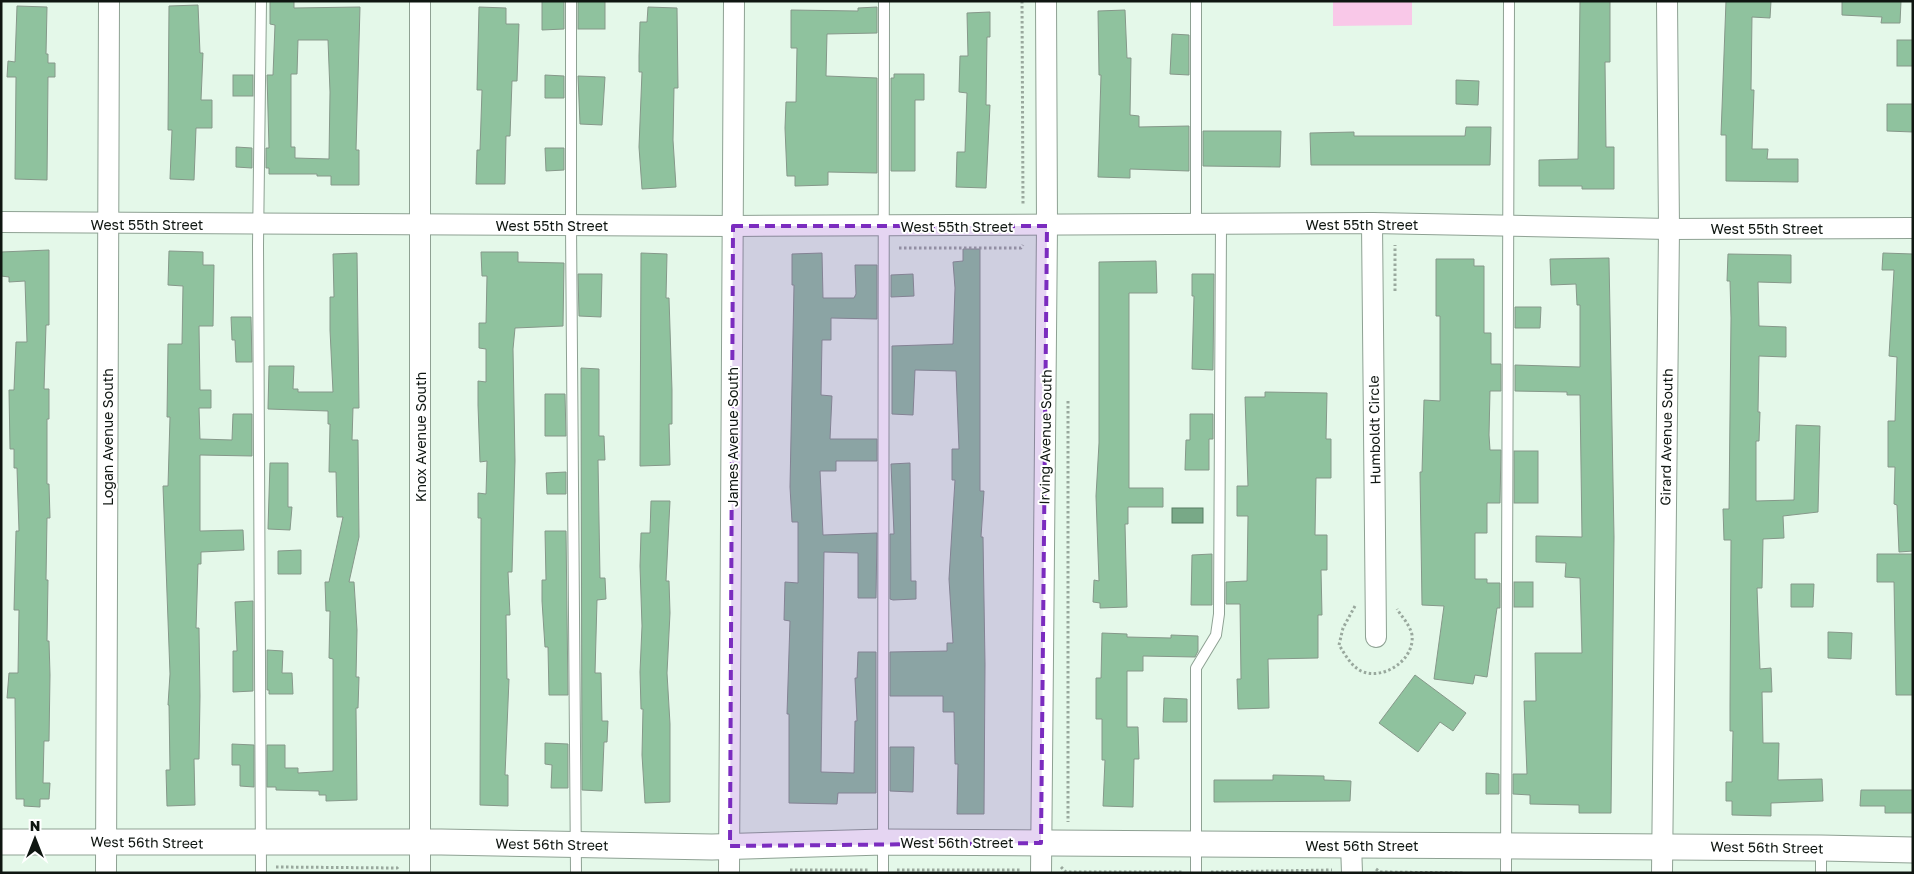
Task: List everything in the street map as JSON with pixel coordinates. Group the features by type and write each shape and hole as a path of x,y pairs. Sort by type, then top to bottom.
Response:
{"street":[{"name":"Logan Avenue South","path":"106,873 109,1"},
{"name":"Knox Avenue South","path":"420,1 420,873"},
{"name":"James Avenue South","path":"729,873 734,1"},
{"name":"Irving Avenue South","path":"1041,873 1047,226 1046,1"},
{"name":"Girard Avenue South","path":"1662,873 1669,229 1667,1"},
{"name":"West 55th Street","path":"1,222 571,226 1047,226 1372,223 1669,229 1913,228"},
{"name":"Humboldt Circle","path":"1372,223 1376,637"},
{"name":"West 56th Street","path":"1,842 420,842 730,846 883,842 1662,846 1913,850"},
{"path":"1351,844 1352,873"}],"lane":[{"path":"261,1 258,224 261,873"},
{"path":"571,1 576,873"},
{"path":"883,873 882,226 884,1"},
{"path":"1196,1 1196,225"},
{"path":"1506,873 1509,1"},
{"path":"1196,873 1196,668 1216,635 1219,614 1221,225"},
{"path":"1821,848 1821,873"}],"path":[{"path":"1022,1 1022,202 1025,207"},
{"path":"1068,397 1068,824"},
{"path":"1375,868 1380,872 1465,873"}],"highlighted area":[{"path":"733,226 1047,226 1041,843 730,846"}],"shaded area":[{"path":"1333,1 1412,1 1412,25 1333,26"},
{"path":"1172,508 1203,508 1203,523 1172,523"}],"building":[{"path":"270,1 294,1 294,8 360,7 356,150 359,150 359,185 331,185 331,176 317,176 317,174 269,174 269,168 266,168 266,148 269,148 267,75 273,75 275,25 270,24","holes":["298,40 328,40 330,92 329,159 295,158 295,147 291,147 291,74 297,74"]},
{"path":"542,1 564,1 564,29 542,30"},
{"path":"578,1 605,1 605,29 578,29"},
{"path":"1580,1 1610,1 1610,62 1605,62 1606,147 1614,147 1614,189 1582,189 1582,186 1539,186 1539,160 1578,159"},
{"path":"1726,1 1771,1 1770,18 1752,17 1751,90 1754,90 1752,149 1768,149 1767,159 1798,159 1798,182 1726,181 1726,135 1721,135"},
{"path":"1842,1 1901,1 1900,23 1881,23 1882,17 1842,15"},
{"path":"198,5 200,53 203,53 201,100 212,100 212,128 196,128 194,180 170,179 172,130 168,130 169,6"},
{"path":"17,6 47,7 46,54 48,54 48,63 55,63 55,77 48,77 47,180 15,179 16,77 7,77 8,61 15,62"},
{"path":"479,7 506,8 506,24 519,24 517,81 512,81 510,136 506,136 505,184 476,184 477,150 480,150 482,90 477,90"},
{"path":"648,7 677,8 678,88 674,88 673,140 676,187 642,189 639,147 642,72 639,72 640,22 647,22"},
{"path":"877,7 877,33 827,34 826,76 877,78 877,173 828,172 828,185 795,186 795,176 787,176 785,128 786,102 796,102 797,48 791,48 791,10 858,11 858,8"},
{"path":"1125,10 1127,58 1131,58 1130,115 1139,116 1139,127 1189,126 1189,171 1130,169 1130,178 1098,177 1101,75 1099,75 1098,11"},
{"path":"990,12 990,37 987,37 986,105 990,105 986,188 956,187 957,152 965,152 967,93 959,92 960,56 968,56 967,13"},
{"path":"1172,34 1189,35 1189,75 1170,74"},
{"path":"1897,40 1913,40 1913,66 1897,66"},
{"path":"894,74 924,74 924,100 915,100 915,171 891,171 891,78 894,78"},
{"path":"233,75 253,75 253,96 233,96"},
{"path":"545,75 564,76 564,98 545,98"},
{"path":"578,76 605,77 602,125 580,124"},
{"path":"1456,80 1479,81 1478,105 1456,104"},
{"path":"1887,104 1913,104 1913,132 1887,131"},
{"path":"1466,127 1491,127 1490,165 1311,165 1310,133 1354,132 1354,136 1465,136"},
{"path":"1203,131 1281,131 1280,167 1203,166"},
{"path":"236,147 252,148 252,168 236,167"},
{"path":"545,148 564,148 564,170 546,171"},
{"path":"963,249 980,249 980,491 984,491 981,537 983,537 985,664 984,814 957,814 958,764 955,764 954,712 943,712 943,696 890,696 890,652 947,651 947,643 953,643 949,579 955,480 952,480 952,449 959,449 956,371 915,370 913,415 892,414 892,346 953,344 955,288 953,262 963,261"},
{"path":"49,250 49,325 46,325 44,389 49,389 47,484 49,484 50,518 47,518 46,580 48,580 47,641 49,641 50,675 49,741 44,741 43,783 50,783 49,799 40,799 40,807 24,806 24,799 16,799 15,698 7,698 9,673 18,673 19,610 14,610 16,531 19,531 17,468 14,468 14,449 10,449 9,390 14,390 16,342 27,342 25,281 9,282 9,277 1,276 1,252"},
{"path":"169,251 203,252 203,265 214,265 213,326 199,326 200,390 211,390 211,408 199,408 200,439 232,440 233,414 252,414 252,456 200,455 200,531 243,530 244,550 201,552 201,564 198,564 196,628 199,628 200,696 199,759 194,759 195,805 167,806 166,770 170,770 168,705 170,674 163,486 168,486 170,417 167,417 168,344 182,344 183,286 168,285"},
{"path":"481,252 518,252 518,262 564,263 563,326 515,328 513,349 515,461 512,572 508,572 510,615 506,615 507,679 509,679 505,775 508,775 508,806 480,805 481,518 478,518 478,493 486,494 487,461 480,462 478,405 478,381 486,382 486,349 479,348 479,323 486,323 487,276 482,276"},
{"path":"357,253 359,408 353,408 352,440 358,440 359,537 349,582 354,582 357,630 356,677 359,677 358,708 356,708 357,800 326,801 326,795 319,795 319,791 276,790 276,787 267,787 267,745 285,745 285,768 298,768 298,773 333,771 333,659 329,658 330,611 326,611 325,582 329,582 343,517 337,517 336,472 329,472 330,424 328,424 328,411 268,409 269,366 294,366 293,389 298,389 298,392 333,392 330,297 334,297 333,254"},
{"path":"641,253 667,254 666,298 669,298 672,390 672,424 669,424 670,465 640,466"},
{"path":"822,253 823,298 854,298 856,294 855,265 877,265 877,319 831,318 831,340 822,340 821,395 832,396 830,439 877,439 877,461 836,461 836,471 820,471 823,535 877,533 876,598 858,598 858,553 824,552 821,772 854,773 855,721 857,721 855,678 857,678 858,652 876,652 876,793 838,793 837,804 789,803 789,714 787,714 790,621 784,620 785,582 798,583 798,522 792,522 790,487 794,285 792,285 792,254"},
{"path":"1883,253 1913,254 1913,551 1899,552 1897,505 1894,504 1895,467 1888,467 1888,421 1895,421 1897,357 1889,356 1894,270 1882,270"},
{"path":"1728,254 1791,255 1791,283 1758,282 1759,326 1786,327 1786,357 1759,356 1758,412 1760,412 1759,441 1756,441 1756,501 1794,500 1796,425 1820,426 1818,512 1783,516 1784,538 1763,539 1762,588 1757,588 1760,669 1771,668 1772,692 1762,692 1763,743 1779,743 1778,780 1822,779 1823,801 1771,803 1771,816 1732,815 1732,801 1726,801 1726,782 1732,782 1733,731 1730,731 1731,540 1724,540 1723,509 1729,509 1731,318 1730,281 1727,281"},
{"path":"1609,258 1614,537 1611,813 1579,813 1579,805 1530,804 1530,795 1513,794 1513,774 1527,774 1524,701 1536,701 1535,653 1582,653 1580,578 1565,577 1566,563 1536,562 1536,536 1582,537 1580,395 1567,395 1567,392 1515,391 1515,365 1580,367 1580,305 1577,305 1576,284 1551,285 1550,259"},
{"path":"1436,259 1474,259 1474,266 1484,266 1484,333 1491,333 1491,364 1501,364 1501,391 1490,391 1489,435 1490,450 1501,450 1500,503 1487,503 1487,533 1475,533 1475,579 1487,579 1487,583 1500,583 1500,608 1497,608 1487,677 1475,675 1473,684 1434,679 1444,606 1422,605 1420,472 1422,472 1424,400 1440,401 1440,316 1436,316"},
{"path":"1156,261 1157,293 1129,293 1129,488 1163,488 1163,507 1128,507 1128,524 1125,524 1127,607 1100,608 1100,603 1093,602 1094,580 1099,581 1096,496 1099,443 1099,262"},
{"path":"578,274 602,274 601,317 579,316"},
{"path":"913,274 914,296 891,297 891,275"},
{"path":"1192,274 1214,274 1213,370 1192,369 1194,296 1192,296"},
{"path":"1515,307 1541,307 1540,328 1515,328"},
{"path":"231,317 251,317 252,362 236,362 235,340 232,340"},
{"path":"581,368 599,369 599,436 604,436 605,460 598,460 600,578 605,578 606,599 597,600 595,673 601,673 602,721 608,721 607,742 604,742 602,791 582,790"},
{"path":"1265,392 1327,393 1326,439 1331,439 1331,478 1316,478 1315,535 1327,535 1327,570 1321,570 1322,615 1318,615 1318,658 1268,659 1269,708 1238,709 1237,679 1241,679 1240,604 1226,604 1226,582 1247,581 1248,516 1237,516 1237,486 1248,486 1245,397 1265,397"},
{"path":"545,394 565,394 566,436 545,436"},
{"path":"1190,414 1213,414 1213,439 1209,439 1209,470 1185,470 1186,440 1190,440"},
{"path":"1514,451 1538,451 1538,503 1514,503"},
{"path":"270,463 288,463 288,507 292,507 290,530 268,529"},
{"path":"910,463 911,581 916,581 916,599 893,600 890,599 890,534 894,534 891,464"},
{"path":"566,472 566,494 547,494 546,473"},
{"path":"651,501 670,501 666,581 669,581 670,613 667,673 670,724 670,802 645,803 642,755 643,709 641,709 640,672 642,626 640,566 641,533 650,533"},
{"path":"545,531 566,531 568,695 549,695 548,647 545,647 542,601 542,580 546,580"},
{"path":"301,550 301,574 278,574 278,551"},
{"path":"1212,554 1212,605 1191,605 1192,555"},
{"path":"1877,554 1913,554 1913,695 1896,695 1894,582 1877,582"},
{"path":"1514,582 1533,582 1533,607 1514,607"},
{"path":"1791,584 1814,584 1813,607 1791,607"},
{"path":"253,601 253,691 233,692 233,651 237,651 235,602"},
{"path":"1828,632 1852,633 1851,659 1828,658"},
{"path":"1102,633 1127,634 1127,637 1171,638 1171,635 1198,636 1198,651 1195,657 1143,656 1143,671 1127,671 1127,727 1138,727 1139,759 1134,759 1133,807 1103,806 1105,760 1102,760 1102,719 1096,719 1096,678 1101,678"},
{"path":"267,650 283,651 282,673 292,673 293,694 269,694 269,690 267,690"},
{"path":"1415,675 1466,713 1453,731 1440,722 1418,752 1379,723"},
{"path":"1164,698 1187,699 1187,722 1163,722"},
{"path":"545,743 568,744 568,788 551,788 552,765 545,764"},
{"path":"232,744 254,745 254,787 240,786 240,765 232,765"},
{"path":"890,747 914,747 913,792 890,791"},
{"path":"1486,773 1499,774 1499,794 1486,794"},
{"path":"1273,775 1324,776 1324,780 1351,781 1350,801 1214,802 1214,780 1273,780"},
{"path":"1861,790 1913,790 1913,813 1885,813 1885,806 1860,806"}]}
